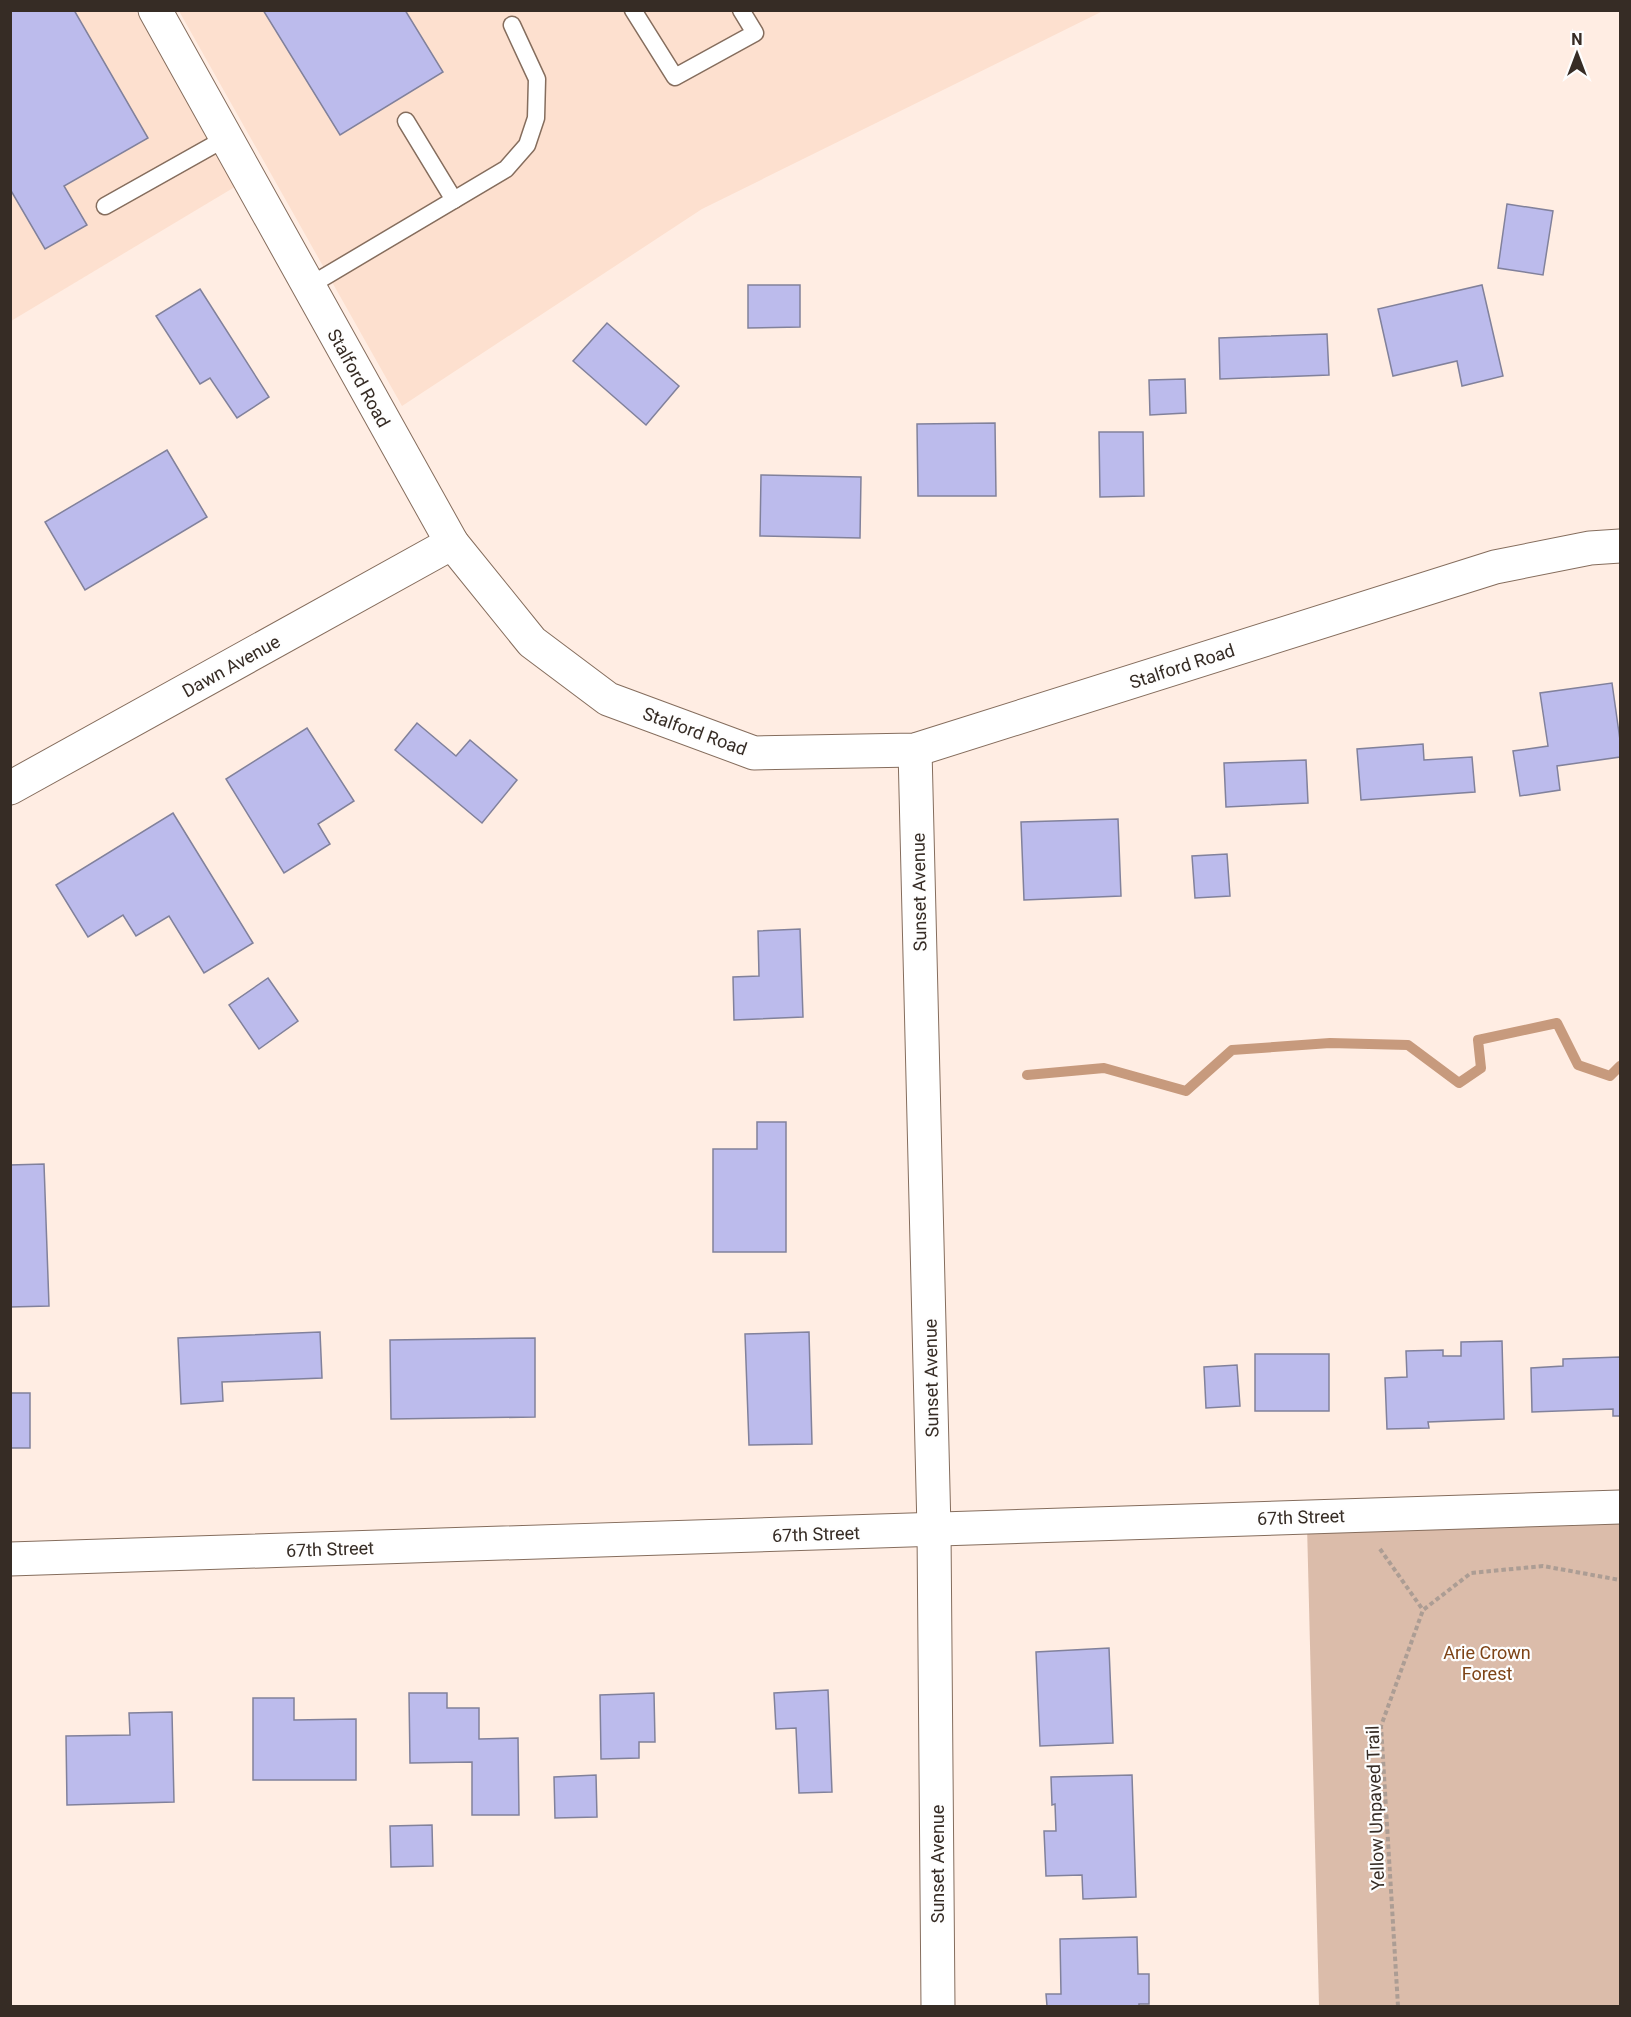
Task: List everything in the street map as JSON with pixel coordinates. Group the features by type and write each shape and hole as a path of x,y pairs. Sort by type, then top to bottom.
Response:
{"street":[{"name":"Stalford Road","path":"155,10 452,543 532,642 608,699 754,753 915,750 1495,567 1590,548 1620,546"},
{"name":"Dawn Avenue","path":"10,788 452,543"},
{"name":"Sunset Avenue","path":"915,750 934,1530 938,2007"},
{"name":"67th Street","path":"10,1559 1620,1507"}],"lane":[{"path":"633,10 675,77 755,33 741,10"},
{"path":"309,286 506,169 527,145 536,118 537,79 512,25"},
{"path":"406,121 454,200"},
{"path":"105,206 226,138"}],"path":[{"path":"1357,1515 1423,1610 1471,1574 1543,1566 1620,1580"},
{"name":"Yellow Unpaved Trail","path":"1398,2007 1381,1726 1423,1610"}],"shaded area":[{"path":"10,11 136,11 238,185 11,321"},
{"path":"179,11 1103,11 702,209 402,406"}],"green space":[{"name":"Arie Crown Forest","path":"1620,1517 1620,2006 1319,2006 1307,1525"}],"building":[{"path":"10,10 74,10 148,138 64,186 87,225 45,249 10,189"},
{"path":"263,10 405,10 443,72 340,135"},
{"path":"1507,204 1553,211 1543,275 1498,268"},
{"path":"748,285 800,285 800,327 748,328"},
{"path":"1482,285 1503,376 1462,386 1457,361 1393,376 1378,309"},
{"path":"200,289 269,397 237,418 210,378 200,384 156,316"},
{"path":"607,323 679,386 646,425 573,361"},
{"path":"1327,334 1329,375 1220,379 1219,338"},
{"path":"1185,379 1186,413 1150,415 1149,380"},
{"path":"995,423 996,496 918,496 917,424"},
{"path":"1099,432 1143,432 1144,496 1100,497"},
{"path":"167,450 207,517 85,590 45,522"},
{"path":"761,475 861,477 860,538 760,536"},
{"path":"1612,683 1620,740 1620,757 1557,766 1560,790 1520,796 1513,751 1548,746 1540,693"},
{"path":"417,723 456,756 470,740 517,780 482,823 395,750"},
{"path":"307,728 354,801 318,824 330,844 284,873 226,779"},
{"path":"1423,744 1424,760 1472,757 1475,792 1361,800 1357,749"},
{"path":"1306,760 1308,803 1226,807 1224,763"},
{"path":"173,813 253,943 204,973 169,916 136,936 123,915 88,937 56,885"},
{"path":"1118,819 1121,896 1024,900 1021,822"},
{"path":"1227,854 1230,896 1195,898 1192,856"},
{"path":"800,929 803,1017 734,1020 733,977 759,976 758,931"},
{"path":"268,978 298,1021 259,1049 229,1005"},
{"path":"757,1122 786,1122 786,1252 713,1252 713,1149 757,1149"},
{"path":"44,1164 49,1306 10,1307 10,1165"},
{"path":"320,1332 322,1378 222,1382 223,1401 181,1404 178,1338"},
{"path":"809,1332 812,1444 749,1445 745,1334"},
{"path":"535,1338 535,1417 391,1419 390,1340"},
{"path":"1502,1341 1504,1419 1428,1422 1429,1428 1387,1429 1385,1378 1407,1377 1406,1351 1443,1350 1443,1356 1461,1356 1461,1342"},
{"path":"1255,1354 1329,1354 1329,1411 1255,1411"},
{"path":"1620,1357 1620,1416 1613,1416 1613,1409 1532,1412 1531,1368 1563,1366 1563,1359"},
{"path":"1237,1365 1240,1406 1206,1408 1204,1367"},
{"path":"10,1393 30,1393 30,1448 10,1448"},
{"path":"1109,1648 1113,1743 1040,1746 1036,1652"},
{"path":"828,1690 832,1792 799,1793 796,1728 776,1729 774,1693"},
{"path":"409,1693 447,1693 447,1708 479,1708 479,1739 518,1738 519,1815 472,1815 472,1762 410,1763"},
{"path":"654,1693 655,1742 639,1742 639,1758 601,1759 600,1695"},
{"path":"253,1698 294,1698 294,1720 356,1719 356,1780 253,1780"},
{"path":"172,1712 174,1802 67,1805 66,1736 130,1735 129,1713"},
{"path":"596,1775 597,1817 555,1818 554,1777"},
{"path":"1132,1775 1136,1897 1083,1899 1082,1875 1046,1876 1044,1831 1056,1831 1051,1777"},
{"path":"432,1825 433,1866 391,1867 390,1826"},
{"path":"1137,1937 1138,1974 1149,1974 1149,2004 1139,2004 1139,2006 1047,2006 1046,1994 1061,1994 1060,1939"}],"waterway":[{"path":"1027,1075 1104,1068 1186,1091 1232,1050 1330,1043 1408,1045 1459,1083 1481,1068 1478,1040 1557,1023 1578,1065 1610,1076 1620,1066"}]}
